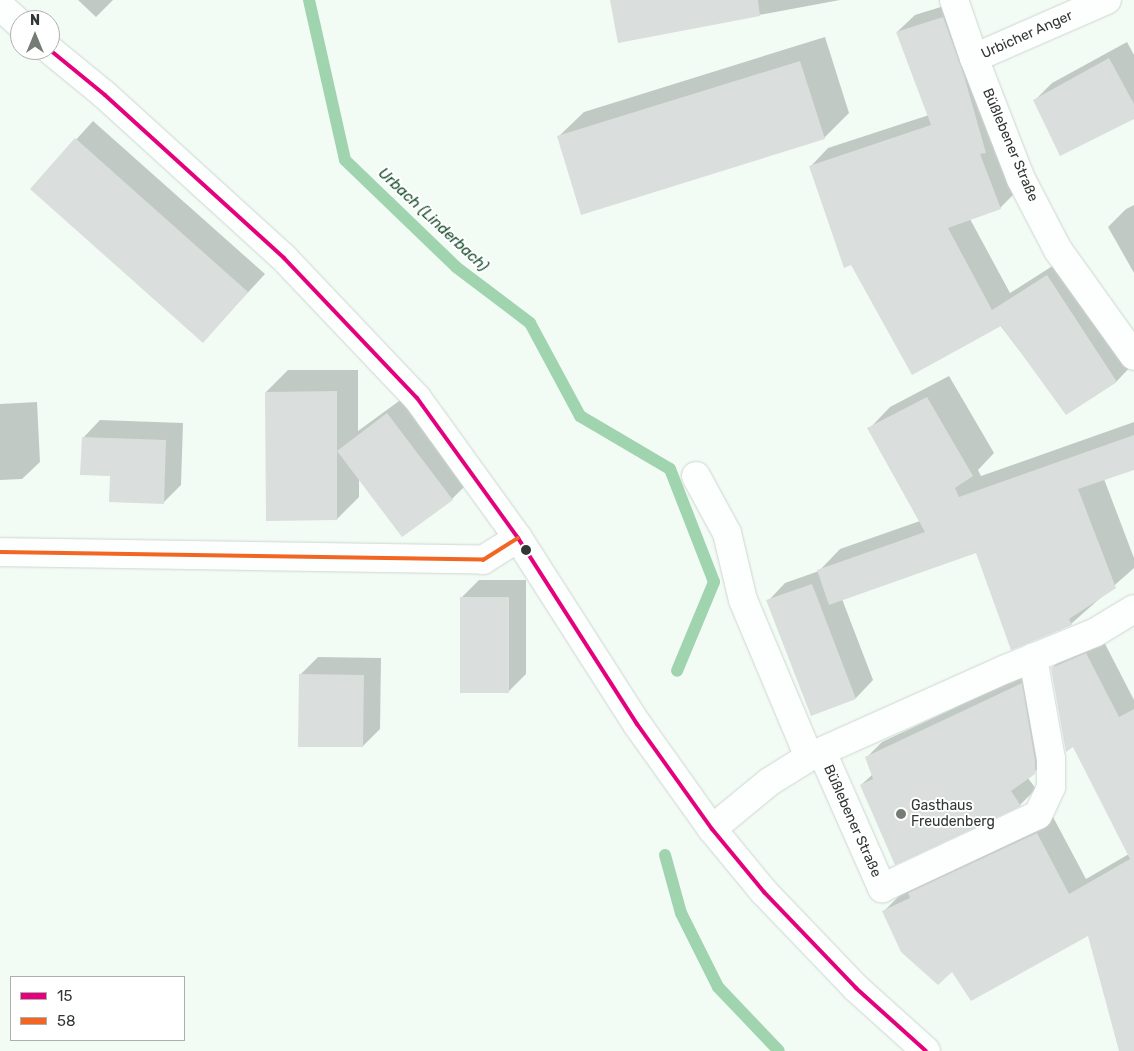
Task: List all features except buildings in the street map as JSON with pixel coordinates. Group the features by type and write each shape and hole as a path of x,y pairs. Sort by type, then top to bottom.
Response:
{"street":[{"name":"Büßlebener Straße","path":"954,0 974,58 1022,179 1058,250 1134,356"},
{"name":"Urbicher Anger","path":"974,58 1107,0"},
{"path":"0,6 10,15"},
{"path":"60,58 106,95 284,258 416,398 518,538 637,724 712,829 764,892 856,988 926,1051"},
{"path":"696,476 727,533 743,600 815,754"},
{"path":"0,552 483,560 518,538"},
{"name":"Büßlebener Straße","path":"712,829 770,782 815,754 1096,632 1134,609"},
{"name":"Büßlebener Straße","path":"815,754 882,888 1038,814 1052,787 1051,759 1033,658"}],"waterway":[{"name":"Urbach (Linderbach)","path":"309,0 345,160 456,267 530,323 580,416 670,469 714,582 677,671"},
{"name":"Urbach (Linderbach)","path":"665,855 681,913 718,987 779,1051"}],"transit line":[{"name":"15","path":"60,58 105,95 284,258 417,398 518,538 637,724 712,829 764,892 856,988 926,1051"},
{"name":"58","path":"0,552 483,560 518,538"}],"place":[{"name":"Gasthaus Freudenberg","path":"901,814"}]}
